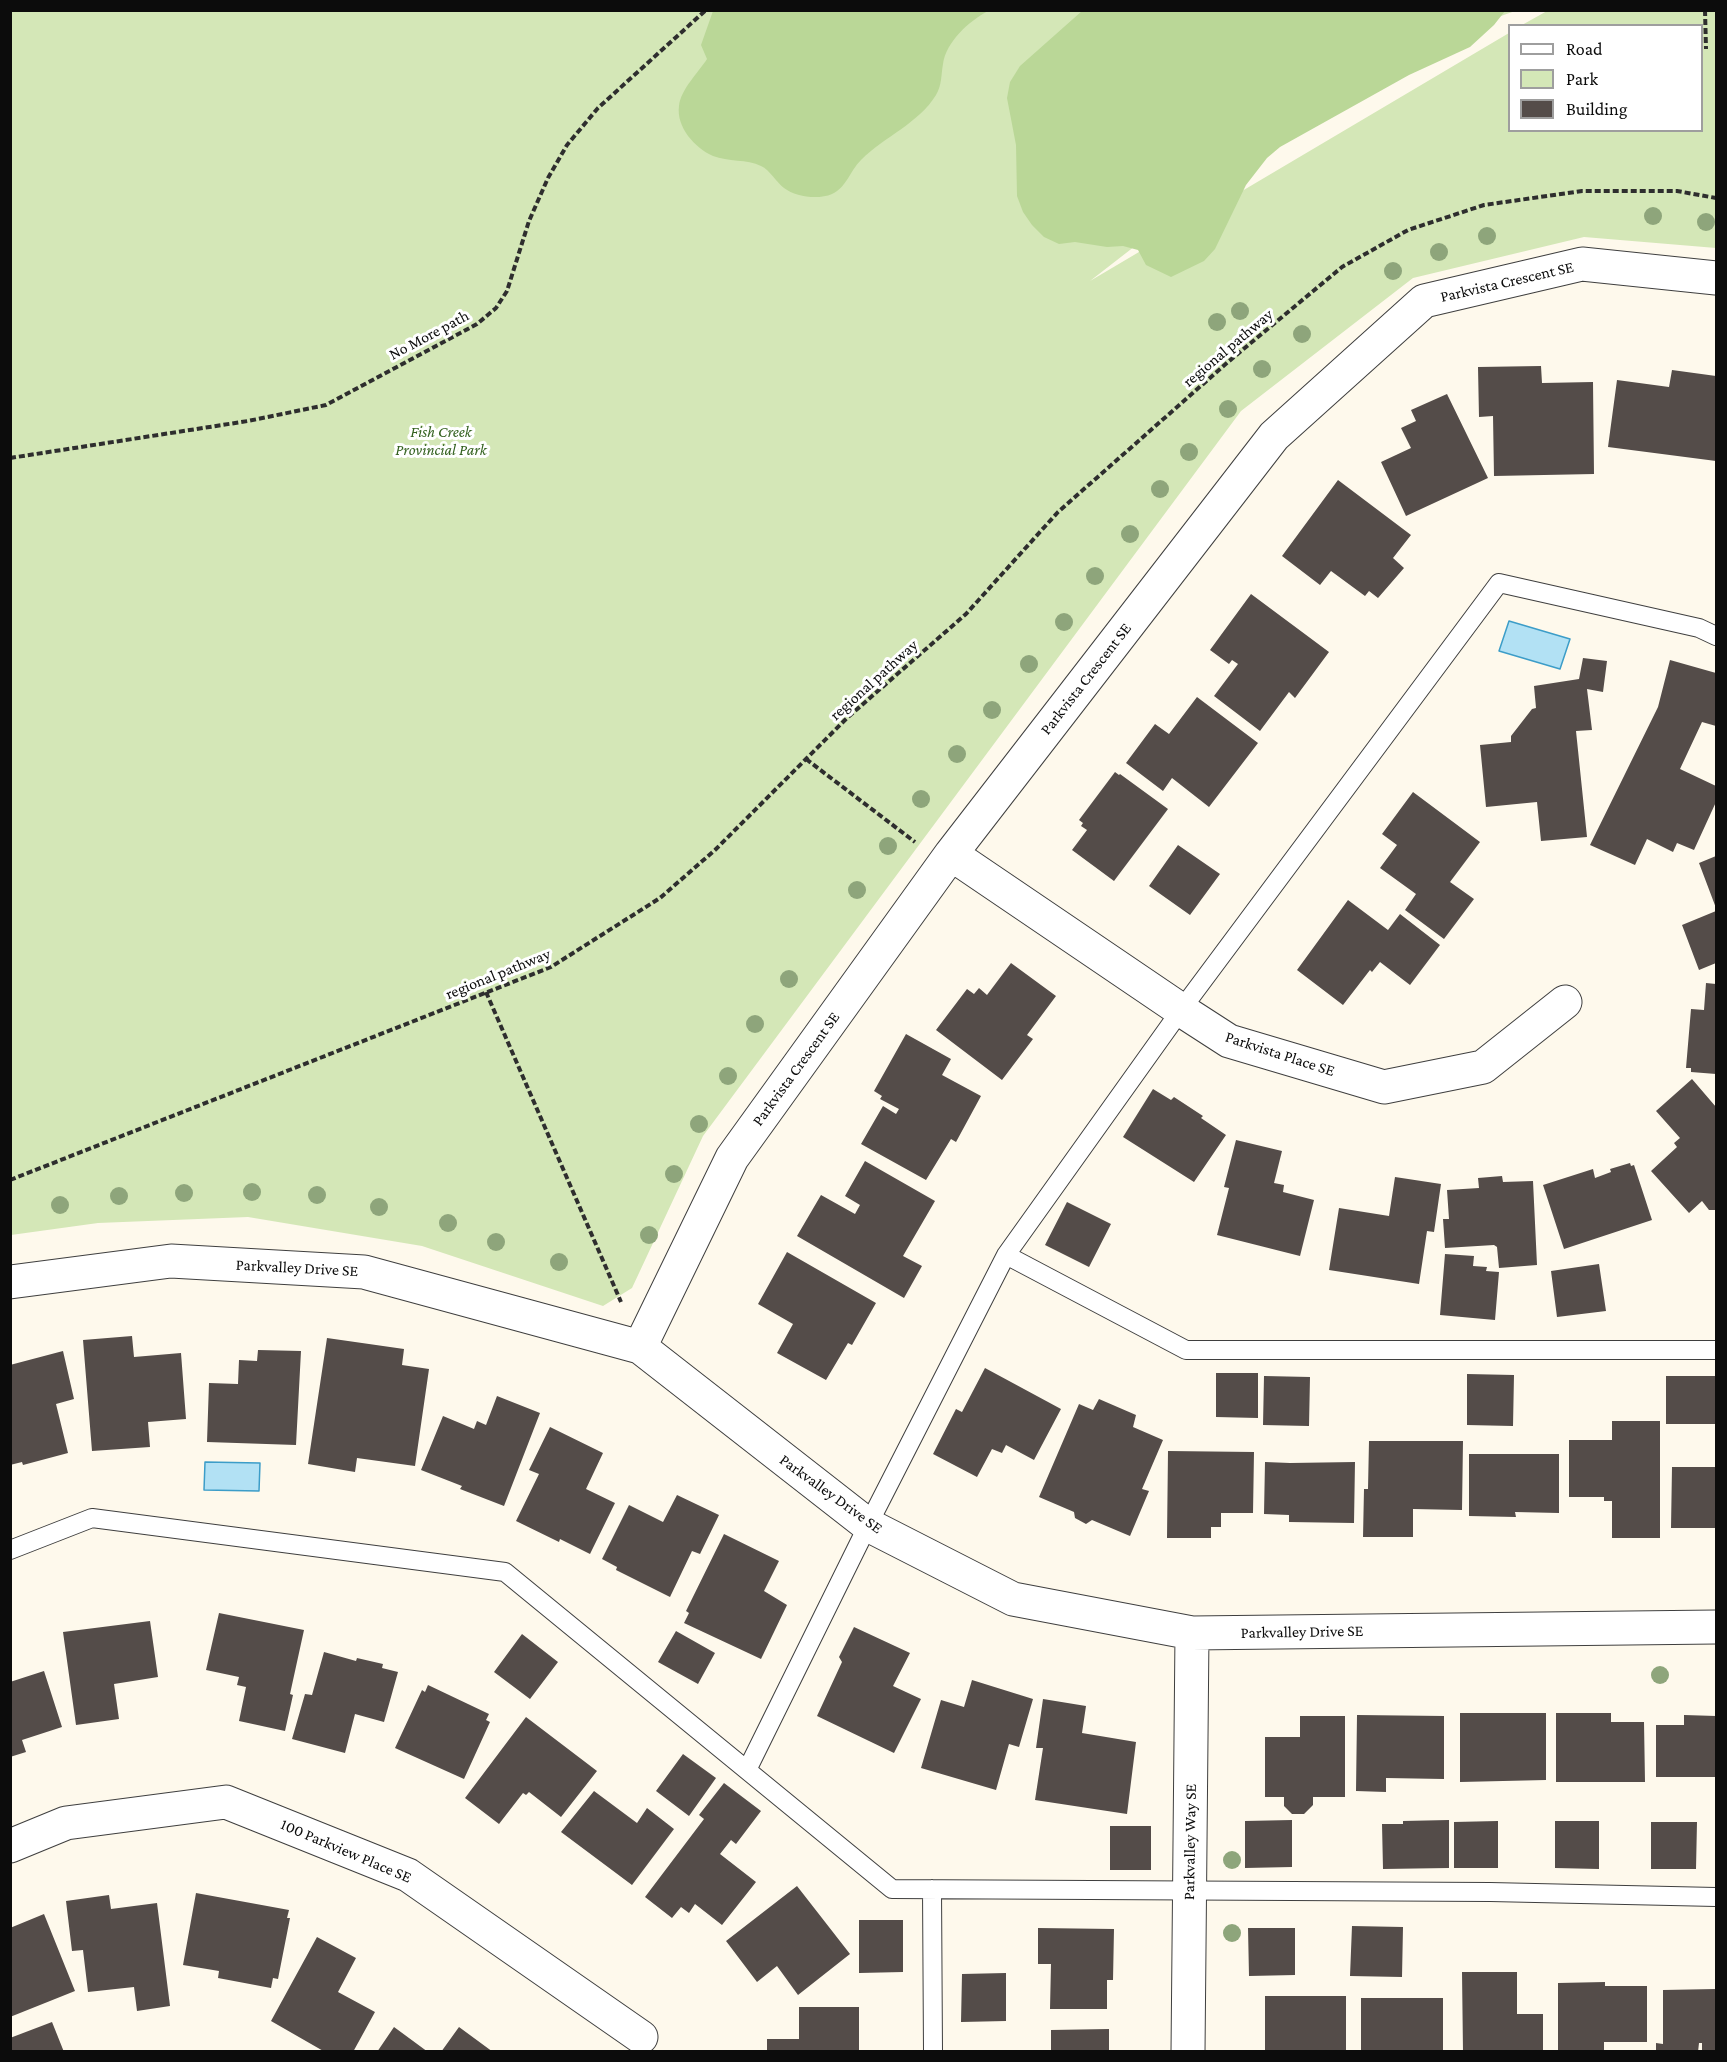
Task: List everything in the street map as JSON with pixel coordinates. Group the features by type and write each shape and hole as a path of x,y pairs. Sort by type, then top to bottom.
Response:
{"street":[{"name":"Parkvista Crescent SE","path":"640,1347 732,1158 951,854 1274,436 1424,301 1582,264 1716,278"},
{"name":"Parkvista Place SE","path":"951,854 1229,1041 1384,1087 1483,1067 1565,1002"},
{"name":"Parkvalley Drive SE","path":"10,1282 171,1261 364,1272 640,1347 868,1525 1013,1599 1192,1633 1716,1627"},
{"name":"Parkvalley Way SE","path":"1188,2052 1192,1633"},
{"name":"100 Parkview Place SE","path":"10,1846 66,1823 226,1802 408,1875 641,2037"}],"lane":[{"path":"747,1770 868,1525 1006,1255 1180,1010 1499,583 1699,628 1716,636"},
{"path":"1006,1255 1186,1350 1716,1350"},
{"path":"10,1550 92,1518 505,1572 892,1889 1490,1892 1716,1897"},
{"path":"932,1889 933,2052"}],"path":[{"name":"No More path","path":"10,458 225,424 326,405 477,324 496,308 507,291 529,221 548,178 567,145 598,108 706,10"},
{"path":"1705,10 1706,49"},
{"name":"regional pathway","path":"10,1180 551,967 660,898 715,850 847,718 966,614 1058,512 1228,362 1342,267 1408,230 1484,205 1582,191 1677,191 1716,198"},
{"path":"806,759 917,844 951,854"},
{"path":"486,992 640,1347"}],"green space":[{"path":"713,10 988,11 973,20 954,40 945,56 936,95 929,105 911,122 861,160 837,191 826,196 814,197 789,191 761,166 713,156 700,148 684,129 679,114 680,100 686,87 707,59 701,45"},
{"name":"Fish Creek Provincial Park","path":"10,11 1515,11 1372,62 1090,281 1508,34 1508,132 1703,132 1703,24 1524,24 1547,11 1716,11 1716,248 1584,237 1413,278 1241,411 703,1136 632,1288 603,1306 422,1246 248,1217 98,1223 11,1235"},
{"path":"1082,11 1505,11 1494,25 1470,47 1409,75 1280,147 1267,158 1246,185 1215,249 1204,261 1171,277 1146,265 1138,250 1123,246 1107,247 1075,242 1059,244 1044,237 1023,212 1017,196 1016,145 1007,98 1010,82 1020,66"}],"water":[{"path":"1509,621 1570,639 1560,669 1499,651"},
{"path":"205,1462 260,1463 259,1491 204,1490"}],"building":[{"path":"1541,366 1542,383 1593,382 1594,474 1494,476 1493,416 1479,417 1478,367"},
{"path":"1672,370 1716,376 1716,461 1608,447 1617,380 1669,387"},
{"path":"1447,394 1488,478 1406,516 1381,462 1411,448 1401,428 1416,421 1411,410"},
{"path":"1338,480 1411,535 1393,558 1404,568 1378,598 1369,591 1365,596 1331,571 1320,585 1282,556"},
{"path":"1251,594 1329,652 1295,698 1289,692 1260,731 1214,696 1238,664 1232,660 1229,664 1210,650"},
{"path":"1583,658 1607,661 1603,692 1587,689 1592,730 1576,731 1587,837 1541,841 1537,802 1486,807 1480,745 1511,742 1511,736 1532,709 1536,708 1534,686 1579,679"},
{"path":"1670,660 1716,673 1716,726 1702,722 1680,769 1716,786 1716,802 1694,850 1677,843 1673,852 1647,839 1635,865 1590,845 1658,707"},
{"path":"1197,697 1258,743 1209,807 1172,778 1163,791 1126,763 1155,724 1169,734"},
{"path":"1115,772 1168,809 1114,881 1072,850 1087,830 1081,826 1083,823 1079,820"},
{"path":"1413,792 1480,842 1450,882 1474,899 1444,939 1405,910 1416,894 1380,868 1397,845 1382,834"},
{"path":"1178,845 1220,874 1190,915 1149,886"},
{"path":"1716,856 1716,908 1699,863"},
{"path":"1348,900 1388,930 1400,914 1440,945 1410,985 1380,962 1372,972 1370,970 1343,1005 1297,970"},
{"path":"1716,911 1716,963 1699,970 1682,925"},
{"path":"1011,963 1056,996 1027,1035 1033,1039 1002,1080 936,1030 967,989 974,994 979,988 987,995"},
{"path":"1706,983 1716,984 1716,1074 1691,1072 1691,1068 1686,1068 1691,1009 1704,1010"},
{"path":"906,1034 951,1059 942,1075 981,1096 956,1142 951,1139 926,1180 861,1144 883,1106 896,1114 899,1109 880,1099 882,1096 874,1091"},
{"path":"1692,1079 1716,1107 1716,1210 1709,1210 1702,1201 1689,1213 1651,1171 1677,1147 1674,1143 1680,1138 1656,1111"},
{"path":"1153,1089 1171,1100 1174,1097 1226,1135 1194,1182 1123,1137"},
{"path":"1236,1140 1282,1151 1274,1183 1284,1185 1283,1192 1314,1200 1300,1256 1217,1235 1229,1188 1224,1187"},
{"path":"865,1161 935,1201 903,1256 922,1266 904,1298 797,1236 821,1195 855,1214 860,1205 845,1196"},
{"path":"1630,1163 1631,1166 1634,1165 1652,1220 1564,1249 1543,1185 1593,1169 1595,1178 1611,1172 1610,1169"},
{"path":"1502,1176 1503,1182 1533,1181 1537,1265 1499,1268 1497,1247 1494,1245 1445,1248 1443,1219 1449,1219 1447,1190 1479,1188 1478,1178"},
{"path":"1395,1177 1441,1184 1434,1232 1427,1231 1419,1284 1329,1270 1339,1208 1389,1216"},
{"path":"1067,1202 1111,1224 1089,1267 1045,1245"},
{"path":"787,1252 876,1303 852,1345 848,1343 826,1380 777,1353 793,1324 758,1304"},
{"path":"1445,1254 1474,1256 1473,1266 1487,1267 1486,1271 1499,1272 1495,1320 1440,1315"},
{"path":"1599,1264 1606,1311 1557,1317 1551,1271"},
{"path":"132,1336 134,1357 181,1353 186,1419 148,1422 150,1447 92,1451 83,1340"},
{"path":"327,1338 404,1349 402,1365 429,1369 415,1466 357,1458 355,1472 308,1464"},
{"path":"258,1350 301,1351 296,1445 207,1442 209,1383 238,1384 239,1360 257,1361"},
{"path":"63,1351 74,1399 56,1404 68,1453 23,1465 22,1462 10,1465 10,1365"},
{"path":"985,1368 1061,1409 1034,1460 1006,1445 1002,1453 992,1449 977,1477 933,1454 956,1409 962,1412"},
{"path":"1216,1373 1258,1373 1258,1418 1216,1417"},
{"path":"1467,1374 1514,1375 1513,1426 1467,1425"},
{"path":"1264,1376 1310,1377 1309,1426 1263,1425"},
{"path":"1666,1376 1715,1376 1715,1424 1666,1424"},
{"path":"497,1396 540,1413 504,1506 460,1489 462,1486 421,1470 443,1416 474,1429 477,1421 486,1425"},
{"path":"1099,1399 1136,1415 1133,1427 1163,1440 1142,1489 1149,1491 1130,1536 1092,1520 1086,1524 1075,1518 1074,1512 1039,1497 1079,1404 1093,1410"},
{"path":"1612,1421 1660,1421 1660,1538 1612,1538 1612,1501 1604,1501 1604,1497 1569,1497 1569,1440 1612,1440"},
{"path":"550,1427 603,1453 586,1489 615,1503 590,1554 516,1521 539,1474 529,1470"},
{"path":"1369,1441 1463,1441 1462,1510 1413,1509 1413,1537 1363,1537 1364,1489 1368,1489"},
{"path":"1168,1451 1254,1452 1253,1513 1221,1513 1221,1527 1211,1527 1211,1538 1167,1538"},
{"path":"1469,1454 1559,1454 1559,1513 1515,1512 1516,1517 1469,1516"},
{"path":"1265,1462 1355,1462 1354,1523 1289,1522 1289,1515 1264,1514"},
{"path":"1672,1467 1716,1467 1716,1528 1671,1528"},
{"path":"677,1495 719,1515 700,1554 692,1551 670,1597 616,1570 617,1567 602,1559 629,1505 663,1522"},
{"path":"724,1534 779,1561 764,1591 787,1605 761,1659 684,1623 689,1613 686,1611"},
{"path":"219,1613 304,1630 290,1694 293,1695 285,1731 239,1721 246,1687 237,1685 239,1677 206,1670"},
{"path":"150,1621 158,1677 114,1684 119,1719 76,1725 63,1632"},
{"path":"854,1627 910,1653 893,1686 921,1699 894,1753 817,1716 842,1662 839,1657"},
{"path":"676,1631 715,1653 698,1684 658,1662"},
{"path":"522,1634 558,1662 530,1699 494,1672"},
{"path":"324,1652 356,1661 357,1658 383,1664 382,1668 398,1672 384,1722 355,1714 345,1753 292,1739 305,1694 312,1695"},
{"path":"44,1671 62,1727 22,1740 26,1752 10,1757 10,1682"},
{"path":"972,1680 1033,1699 1019,1747 1009,1744 996,1790 921,1768 941,1700 964,1707"},
{"path":"428,1685 489,1714 486,1720 490,1722 464,1779 395,1748 422,1690 425,1692"},
{"path":"1043,1699 1086,1706 1082,1733 1136,1742 1127,1814 1035,1800 1043,1748 1036,1748"},
{"path":"1460,1713 1546,1713 1546,1780 1460,1782"},
{"path":"1556,1713 1611,1713 1611,1722 1644,1722 1645,1782 1556,1782"},
{"path":"1357,1715 1444,1716 1444,1779 1386,1778 1386,1792 1356,1791"},
{"path":"1684,1715 1716,1716 1716,1777 1656,1777 1656,1725 1684,1725"},
{"path":"1300,1716 1345,1716 1345,1797 1313,1797 1313,1805 1304,1814 1292,1814 1284,1806 1284,1797 1265,1797 1265,1737 1300,1737"},
{"path":"526,1717 597,1771 561,1817 529,1792 526,1795 523,1793 499,1824 465,1798"},
{"path":"683,1754 716,1778 689,1816 656,1791"},
{"path":"724,1783 761,1811 736,1844 731,1840 720,1854 756,1882 722,1925 695,1904 689,1913 681,1907 672,1918 645,1897 704,1819 699,1815"},
{"path":"594,1791 637,1823 647,1808 674,1829 632,1885 561,1832"},
{"path":"1292,1820 1292,1867 1245,1868 1245,1821"},
{"path":"1449,1820 1449,1868 1383,1869 1382,1824"},
{"path":"1498,1821 1498,1868 1454,1868 1454,1822"},
{"path":"1555,1821 1599,1821 1599,1869 1555,1868"},
{"path":"1651,1822 1697,1822 1696,1869 1651,1869"},
{"path":"1110,1826 1151,1826 1151,1870 1110,1870"},
{"path":"797,1886 850,1954 798,1995 777,1966 757,1982 726,1941"},
{"path":"196,1893 289,1910 287,1918 290,1918 278,1979 273,1978 271,1988 218,1978 219,1971 183,1965"},
{"path":"109,1895 111,1909 157,1903 170,2006 137,2011 134,1987 88,1992 83,1950 72,1951 66,1901"},
{"path":"44,1914 75,1991 10,2017 10,1928"},
{"path":"859,1920 903,1920 903,1972 859,1973"},
{"path":"1352,1926 1403,1927 1402,1977 1350,1976"},
{"path":"1038,1928 1114,1929 1113,1980 1107,1980 1107,2009 1050,2009 1051,1964 1038,1964"},
{"path":"1248,1928 1295,1928 1295,1975 1249,1976"},
{"path":"317,1937 356,1958 338,1992 375,2012 353,2052 325,2052 271,2021"},
{"path":"1462,1972 1517,1972 1517,2014 1543,2014 1543,2052 1463,2052"},
{"path":"1006,1973 1006,2021 961,2022 962,1974"},
{"path":"1605,1982 1605,1986 1647,1986 1647,2042 1604,2042 1604,2052 1558,2052 1558,1983"},
{"path":"1716,1989 1716,2052 1702,2052 1702,2043 1699,2043 1698,2052 1656,2052 1656,2043 1663,2044 1663,1990"},
{"path":"1265,1996 1346,1996 1346,2052 1265,2052"},
{"path":"1361,1998 1443,1998 1443,2052 1361,2052"},
{"path":"799,2007 859,2007 859,2052 767,2052 767,2039 799,2039"},
{"path":"52,2022 64,2052 10,2052 10,2038"},
{"path":"394,2027 428,2052 377,2052"},
{"path":"459,2027 493,2052 441,2052"},
{"path":"1109,2029 1109,2052 1051,2052 1051,2030"}]}
